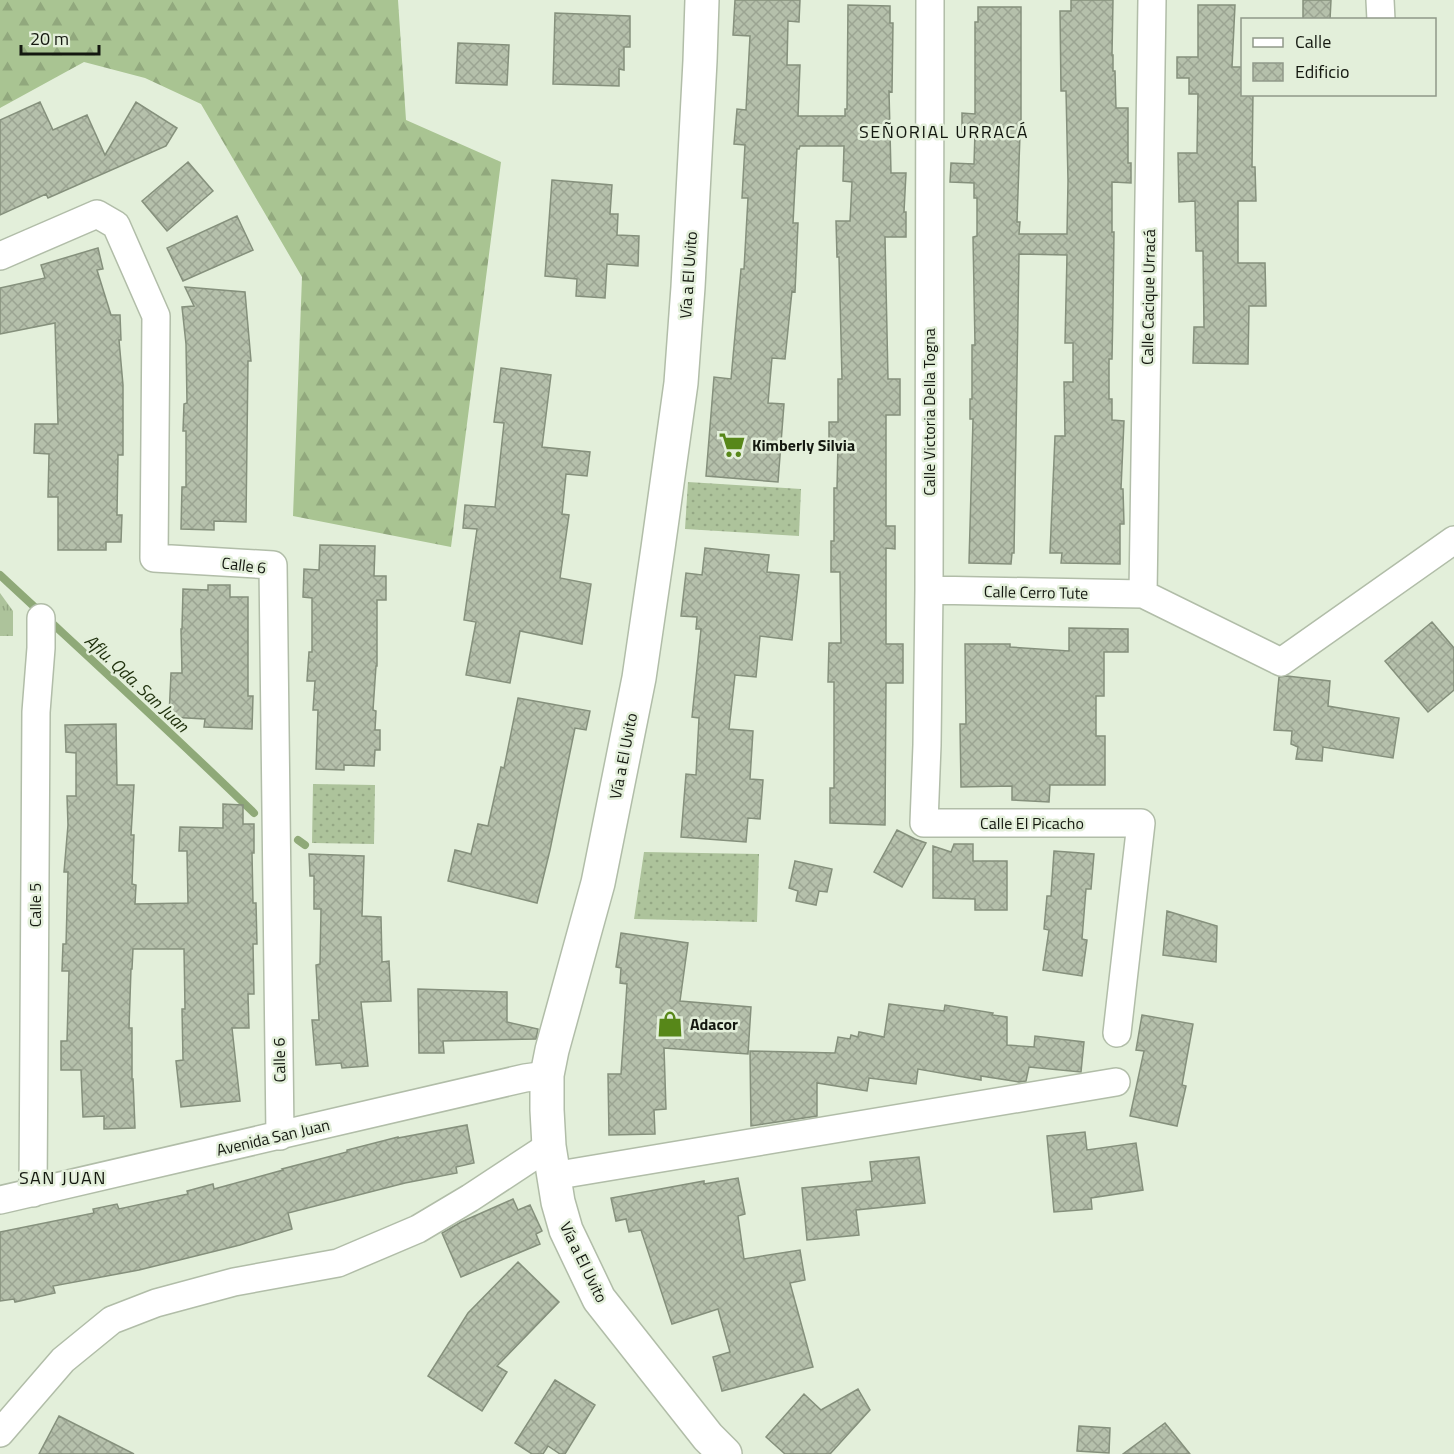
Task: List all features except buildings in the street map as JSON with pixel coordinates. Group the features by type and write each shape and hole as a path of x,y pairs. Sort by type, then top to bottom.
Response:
{"street":[{"name":"Vía a El Uvito","path":"702,0 681,383 658,548 639,678 598,883 547,1075 547,1110 551,1161 558,1202 566,1230 599,1299 708,1437 725,1454"},
{"name":"Calle Victoria Della Togna","path":"924,823 929,590 930,0"},
{"name":"Calle Cacique Urracá","path":"1143,594 1152,0"},
{"path":"1380,0 1381,18"},
{"name":"Calle 6","path":"0,256 97,214 116,225 156,316 154,558 273,565 280,1136"},
{"path":"1143,594 1281,662 1454,540"},
{"name":"Calle Cerro Tute","path":"929,590 1143,594"},
{"name":"Calle 5","path":"33,1193 36,712 41,648 40,618"},
{"name":"Calle El Picacho","path":"924,823 1141,823 1117,1034"},
{"name":"Avenida San Juan","path":"0,1200 525,1078 547,1075"},
{"path":"0,1433 63,1360 112,1320 156,1303 234,1282 338,1263 418,1229 470,1198 551,1161 1116,1082"}],"green space":[{"path":"0,0 398,0 406,120 501,162 451,547 293,516 302,277 201,104 145,78 84,62 0,108"},
{"path":"688,482 801,489 799,536 685,529"},
{"path":"0,593 13,611 13,636 0,636"},
{"path":"313,784 375,785 374,844 312,843"},
{"path":"644,852 759,854 757,922 634,919"}],"waterway":[{"name":"Aflu. Qda. San Juan","path":"0,575 254,813"},
{"name":"Aflu. Qda. San Juan","path":"298,840 305,845"}],"place":[{"name":"Kimberly Silvia","path":"732,445"},
{"name":"Adacor","path":"670,1024"}],"district":[{"name":"SEÑORIAL URRACÁ","path":"944,131"},
{"name":"SAN JUAN","path":"63,1177"}]}
